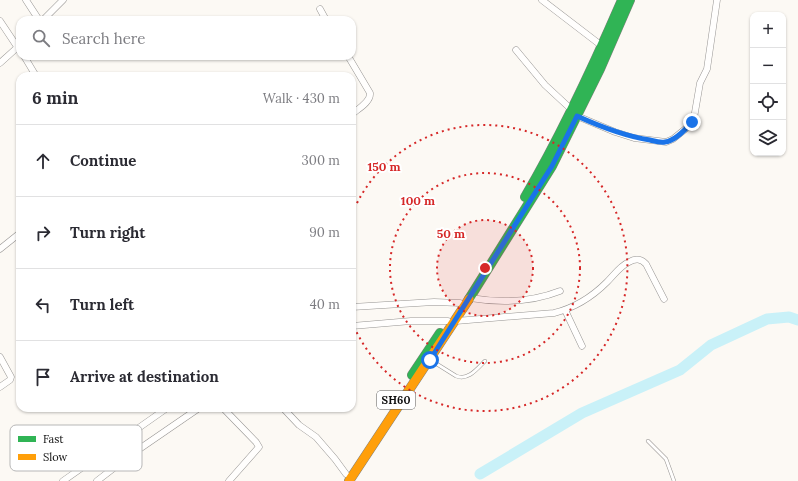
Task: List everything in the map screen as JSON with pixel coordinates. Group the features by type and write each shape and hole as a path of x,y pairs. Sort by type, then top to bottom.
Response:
{"main road":[{"name":"SH60","path":"345,479 373,435 453,320 552,166 622,0"},
{"name":"SH60","path":"574,113 600,69 630,0"},
{"name":"SH60","path":"345,479 430,360 453,320"}],"street":[{"path":"26,0 36,16"},
{"path":"47,16 63,0"},
{"path":"542,0 602,46"},
{"path":"516,50 545,85 574,113 615,132 634,138 666,142 673,139 689,126 694,118 700,83 707,69 717,0"},
{"path":"320,9 324,16"},
{"path":"0,21 3,30 16,45"},
{"path":"0,63 16,50"},
{"path":"26,60 34,72"},
{"path":"350,60 368,89 371,97 356,110"},
{"path":"0,249 16,236"},
{"path":"356,326 554,313 577,305 606,283 622,266 637,259 642,260 646,264 664,299"},
{"path":"356,307 434,302 464,303 536,299 560,291"},
{"path":"565,310 582,346"},
{"path":"0,357 11,377 10,380 0,387"},
{"path":"142,426 161,412"},
{"path":"142,447 193,412"},
{"path":"227,412 256,442 258,447 229,481"},
{"path":"287,412 299,425 316,437 335,459 345,479"},
{"path":"63,481 77,471"},
{"path":"97,481 110,471"}],"lane":[{"path":"430,360 460,378 469,376 485,362"},
{"path":"648,441 666,459 674,481"}],"waterway":[{"path":"480,474 582,413 680,370 711,345 767,319 789,317 798,320"}],"traffic: fast":[{"path":"525,197 552,149 600,50 622,0"},
{"path":"469,299 552,166 600,69 630,0"},
{"path":"412,375 440,333"}],"traffic: slow":[{"path":"349,481 469,299"}],"route":[{"path":"430,360 552,166 577,116 615,132 634,138 659,142 666,142 673,139 692,122"}]}
